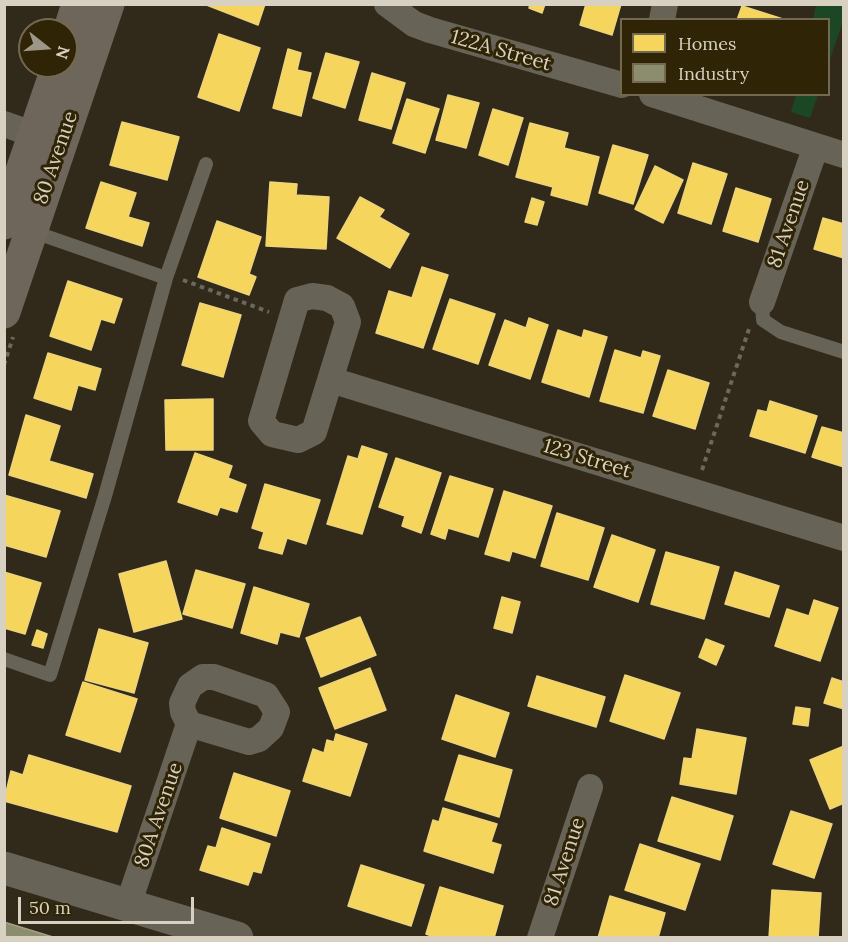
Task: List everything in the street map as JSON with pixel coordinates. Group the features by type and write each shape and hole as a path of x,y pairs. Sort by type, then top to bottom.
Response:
{"main road":[{"name":"80 Avenue","path":"4,312 18,227 108,4"},
{"name":"80 Avenue","path":"35,135 54,78"},
{"path":"18,227 27,211 43,161 35,135"}],"street":[{"name":"122A Street","path":"387,4 414,24 430,30 620,85"},
{"path":"658,96 843,155"},
{"path":"4,124 35,135"},
{"name":"81 Avenue","path":"757,313 816,146"},
{"path":"312,296 327,298 342,306 348,322 331,380 314,432 298,440 273,434 261,421 297,300 312,296"},
{"name":"123 Street","path":"331,380 843,538"},
{"name":"80A Avenue","path":"128,905 189,724"},
{"name":"81 Avenue","path":"540,938 590,787"},
{"path":"4,868 237,938"}],"lane":[{"path":"4,659 50,675 206,164"},
{"path":"18,227 171,278"},
{"path":"757,313 781,332 843,352"}],"path":[{"path":"171,278 275,314"},
{"path":"700,477 757,313"}],"green space":[{"path":"816,5 843,5 843,21 830,59 830,18 813,18"},
{"path":"796,96 818,96 810,118 791,112"}],"building: Homes":[{"path":"204,4 265,4 258,25"},
{"path":"530,4 545,4 542,13 529,8"},
{"path":"586,4 621,4 612,35 580,25"},
{"path":"742,6 780,18 738,18"},
{"path":"219,34 260,48 239,111 198,97"},
{"path":"288,49 301,53 297,70 311,73 301,116 273,108"},
{"path":"326,53 359,62 345,108 313,98"},
{"path":"372,73 405,83 391,129 359,120"},
{"path":"448,95 479,103 466,148 436,140"},
{"path":"407,99 439,109 425,153 393,143"},
{"path":"493,109 523,118 508,165 479,155"},
{"path":"122,122 179,137 167,180 110,165"},
{"path":"530,123 568,133 564,148 599,157 587,205 551,195 553,187 516,177"},
{"path":"613,145 648,155 633,204 599,193"},
{"path":"693,163 727,174 711,224 678,213"},
{"path":"655,166 683,180 663,223 635,209"},
{"path":"101,182 136,193 128,217 149,223 142,246 86,228"},
{"path":"270,182 297,184 296,195 329,197 326,249 266,246"},
{"path":"736,188 771,199 758,242 723,231"},
{"path":"360,197 384,210 379,217 409,234 390,268 337,238"},
{"path":"532,198 544,202 537,225 525,222"},
{"path":"823,218 844,224 844,258 814,249"},
{"path":"217,221 261,237 249,274 256,277 249,295 198,277"},
{"path":"422,267 448,275 423,348 376,333 389,291 412,298"},
{"path":"68,281 122,299 114,323 101,319 91,350 50,336"},
{"path":"450,299 495,314 478,364 433,349"},
{"path":"200,303 241,315 223,377 182,365"},
{"path":"529,318 548,325 530,379 489,365 505,320 526,328"},
{"path":"558,330 582,338 584,330 607,337 589,397 542,382"},
{"path":"615,350 641,358 643,351 660,356 643,413 600,401"},
{"path":"48,353 101,369 95,390 78,385 71,410 34,398"},
{"path":"668,370 709,383 695,429 653,416"},
{"path":"213,399 213,450 166,450 165,400"},
{"path":"770,401 817,416 805,453 750,436 758,410 767,412"},
{"path":"26,415 60,426 49,461 93,474 86,498 9,475"},
{"path":"822,427 844,433 844,467 812,457"},
{"path":"362,446 387,454 362,534 327,524 348,456 358,459"},
{"path":"195,453 232,466 228,478 246,485 237,512 220,507 217,515 178,502"},
{"path":"396,458 441,473 421,533 402,526 405,516 379,507"},
{"path":"450,476 493,489 478,537 448,528 445,539 431,534"},
{"path":"265,484 320,500 306,544 287,538 282,554 259,548 264,532 252,528"},
{"path":"504,491 552,506 535,558 512,551 509,561 485,554"},
{"path":"4,495 60,511 46,557 4,545"},
{"path":"557,513 604,528 588,580 541,566"},
{"path":"612,535 655,550 638,602 594,587"},
{"path":"666,552 719,567 704,619 651,604"},
{"path":"166,561 182,619 134,632 119,574"},
{"path":"196,570 245,584 232,628 183,614"},
{"path":"4,572 41,583 25,634 4,628"},
{"path":"735,572 779,586 769,617 725,604"},
{"path":"254,587 309,604 299,637 280,632 277,644 241,633"},
{"path":"502,597 520,602 512,633 494,628"},
{"path":"814,600 838,608 820,661 775,646 787,609 809,616"},
{"path":"360,617 376,655 321,677 306,638"},
{"path":"99,629 148,643 134,693 85,680"},
{"path":"37,630 47,634 43,648 32,645"},
{"path":"706,639 724,646 716,665 699,657"},
{"path":"370,668 386,710 335,729 319,688"},
{"path":"625,675 680,693 664,739 610,721"},
{"path":"537,676 605,697 596,727 528,706"},
{"path":"832,678 844,682 844,709 824,703"},
{"path":"83,682 137,699 120,752 66,735"},
{"path":"456,695 509,713 495,757 442,739"},
{"path":"796,707 810,709 808,726 793,724"},
{"path":"697,729 746,738 736,794 680,784 684,758 692,759"},
{"path":"336,734 367,744 350,796 303,781 313,749 324,753 327,740 334,742"},
{"path":"844,746 844,803 830,809 810,760"},
{"path":"29,755 131,786 117,832 4,801 11,771 23,775"},
{"path":"459,755 512,770 499,817 445,800"},
{"path":"234,773 290,791 276,836 220,818"},
{"path":"672,797 733,816 720,860 658,841"},
{"path":"443,808 497,824 491,842 501,845 493,873 424,851 433,820 439,822"},
{"path":"791,811 832,824 814,878 773,864"},
{"path":"222,828 270,844 261,873 253,871 248,885 200,870 208,846 216,848"},
{"path":"640,844 700,864 685,910 625,890"},
{"path":"361,865 424,885 411,926 348,906"},
{"path":"440,887 503,906 494,938 437,938 426,934"},
{"path":"772,890 821,893 818,938 769,938"},
{"path":"610,896 665,913 658,938 598,938"}],"building: Industry":[{"path":"4,922 56,938 4,938"}]}
